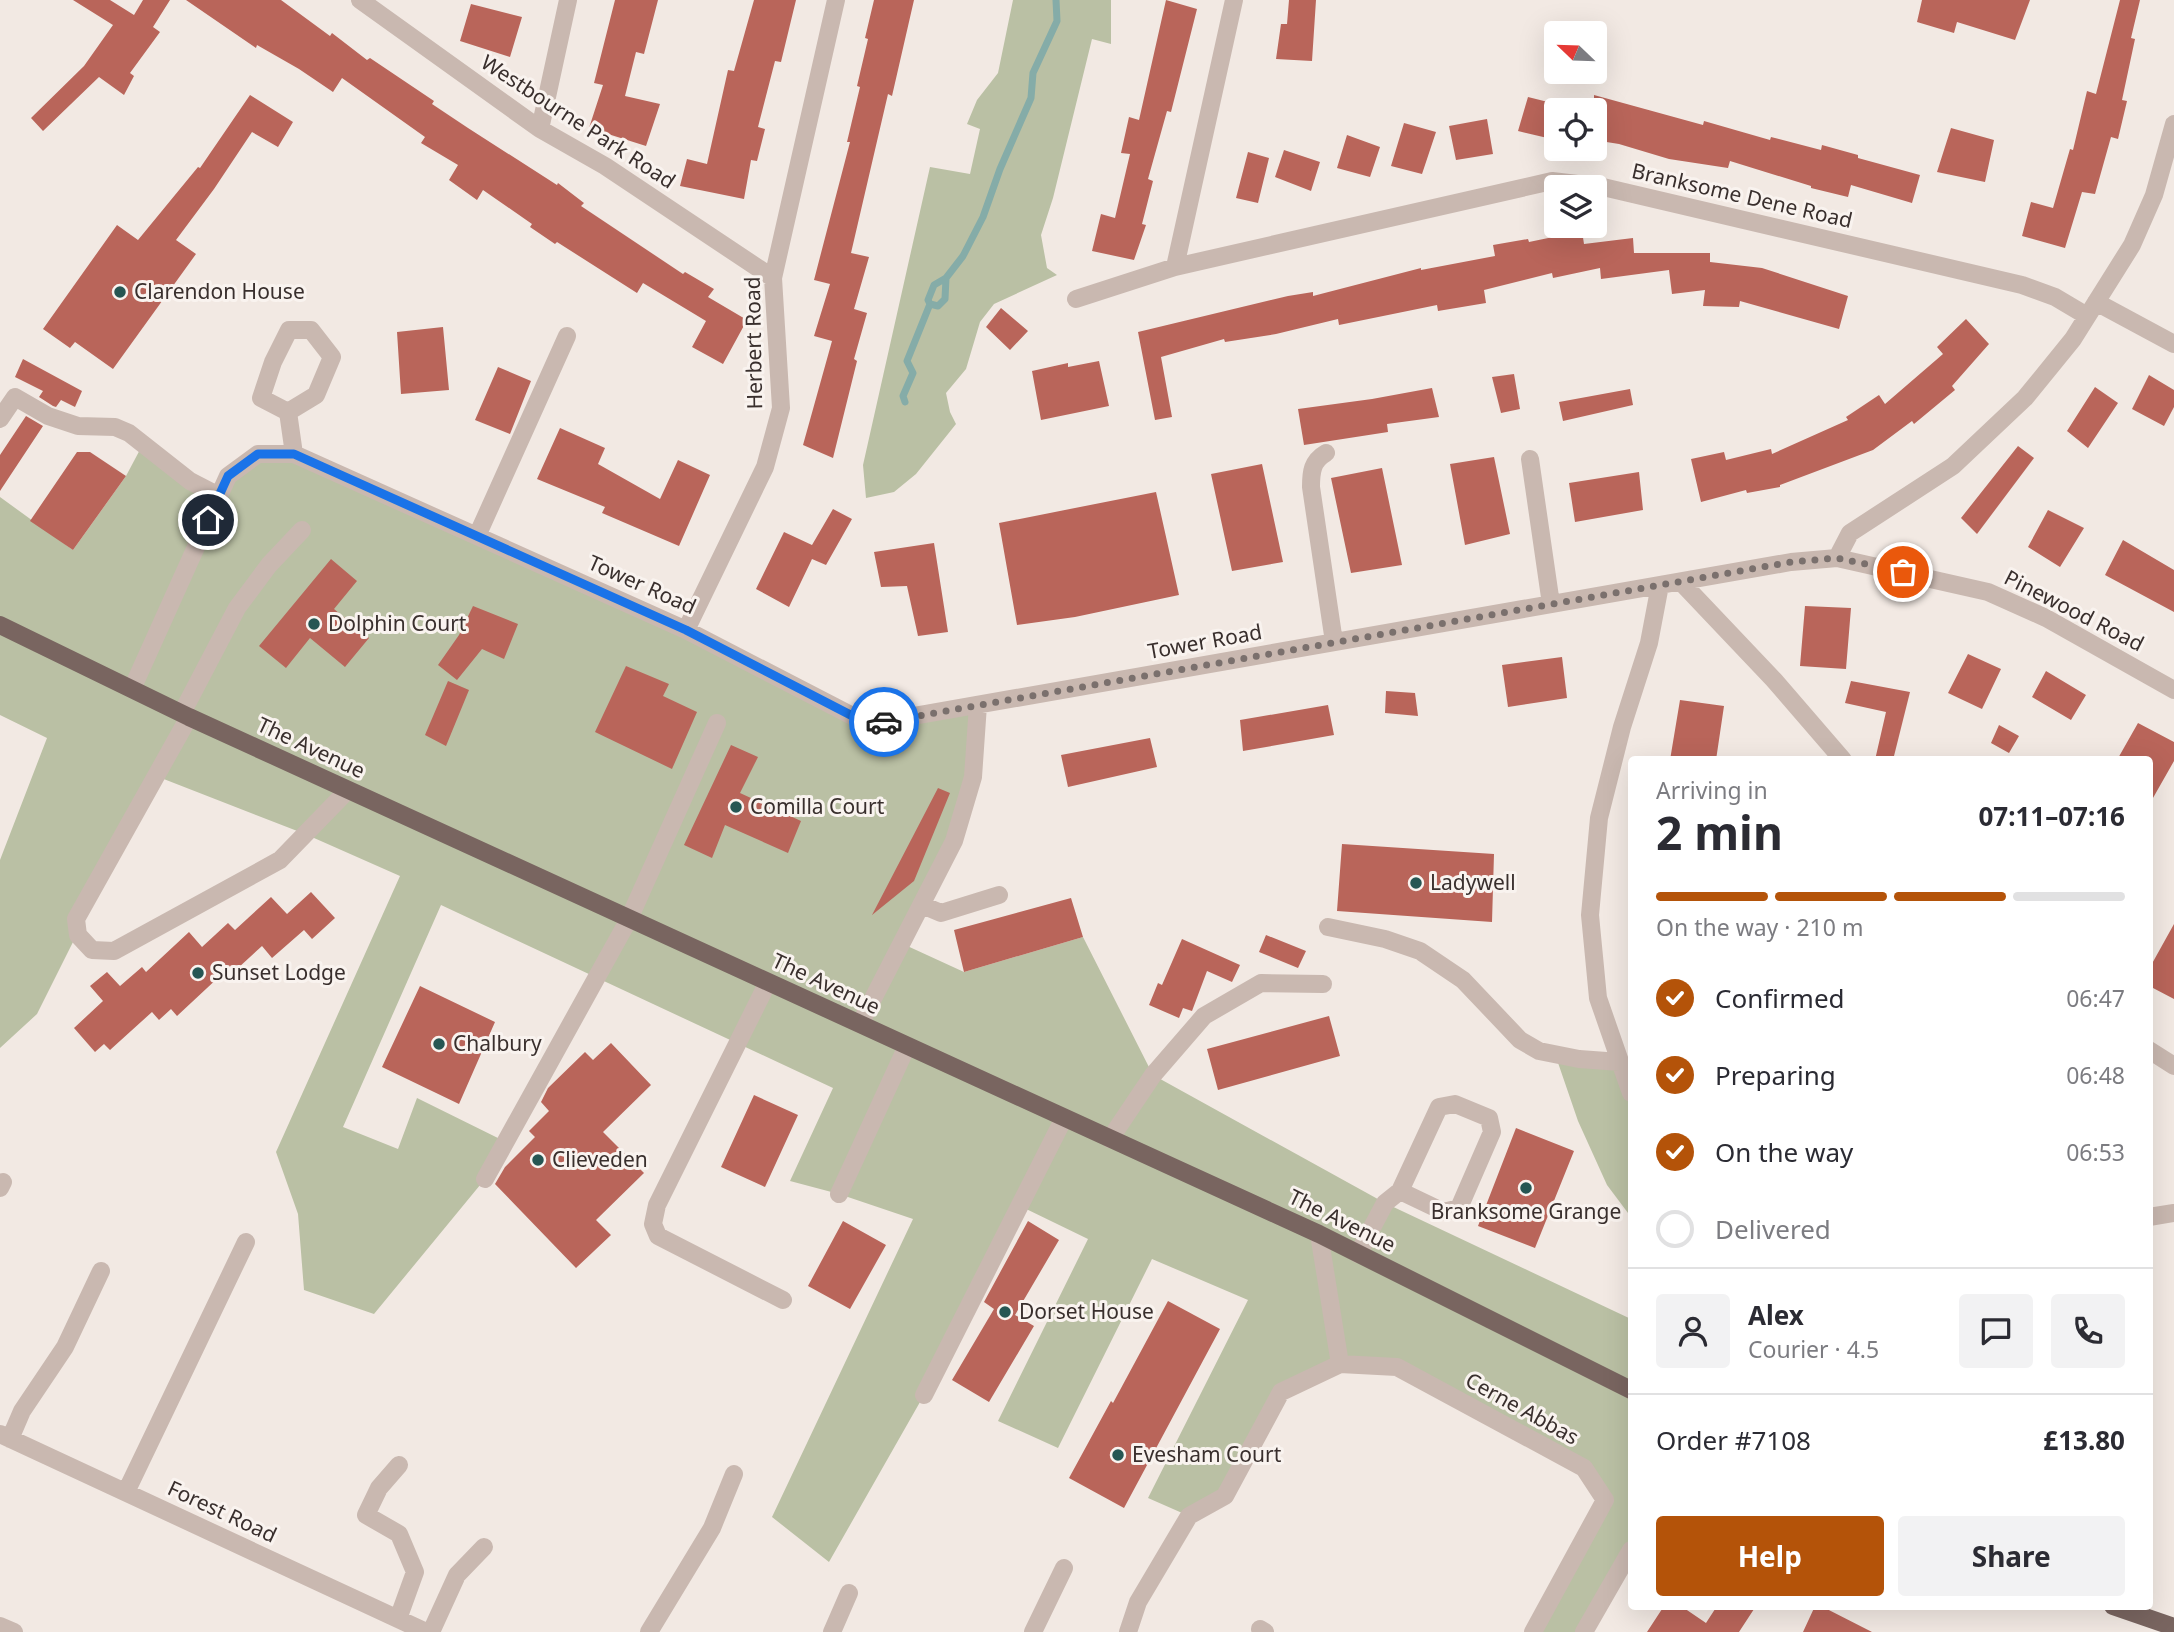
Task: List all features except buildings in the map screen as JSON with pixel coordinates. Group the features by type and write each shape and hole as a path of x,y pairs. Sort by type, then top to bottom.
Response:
{"main road":[{"name":"The Avenue","path":"0,625 348,790 1319,1234 1628,1389"},
{"path":"2125,1610 2174,1627"}],"street":[{"name":"Westbourne Park Road","path":"360,0 540,129 605,166 773,278"},
{"path":"540,129 568,0"},
{"name":"Herbert Road","path":"686,630 765,467 780,408 773,278 836,0"},
{"path":"1175,267 1234,0"},
{"path":"1837,558 1850,533 1953,466 2025,398 2073,339 2132,244 2154,195 2174,124"},
{"name":"Branksome Dene Road","path":"1076,299 1175,267 1552,181 1602,187 2022,285 2091,309 2174,344"},
{"path":"311,330 332,357 316,395 288,412 261,398 273,362 289,331 311,330"},
{"path":"477,536 567,336"},
{"path":"0,419 15,397 48,416 78,426 115,427 143,444 190,481 219,496"},
{"path":"288,412 294,454"},
{"path":"1326,453 1315,463 1311,487 1334,642"},
{"name":"Tower Road","path":"132,689 228,476 258,454 294,454 686,630 868,724 1660,585"},
{"path":"1530,459 1551,604"},
{"path":"302,530 269,565 237,608 186,715 76,919 78,935 92,950 114,951 280,860 348,790"},
{"name":"Pinewood Road","path":"1660,585 1791,562 1837,558 1988,592 2046,618 2174,690"},
{"path":"1681,582 1774,680 1840,756"},
{"path":"1628,1085 1598,998 1590,915 1599,818 1622,727 1649,643 1660,585"},
{"path":"860,1024 954,841 974,777 978,705"},
{"path":"485,1180 629,919 717,723"},
{"path":"922,905 941,913 999,895"},
{"path":"1328,927 1385,939 1420,951 1463,979 1520,1040 1539,1051 1579,1059 1620,1062"},
{"path":"768,982 657,1205 653,1224 658,1236 783,1300"},
{"path":"1110,1139 1153,1075 1204,1016 1261,983 1322,984"},
{"path":"839,1194 907,1046"},
{"path":"2153,1053 2174,1066"},
{"path":"1358,1254 1385,1203 1400,1191 1439,1107 1455,1104 1489,1118 1492,1132 1459,1208 1444,1212 1400,1191"},
{"path":"924,1395 1064,1118"},
{"path":"2153,1216 2174,1213"},
{"path":"1319,1234 1340,1364"},
{"path":"126,1492 246,1242"},
{"path":"5,1436 65,1347 101,1271"},
{"name":"Cerne Abbas","path":"1128,1632 1138,1602 1189,1516 1225,1496 1281,1392 1340,1364 1397,1367 1584,1468 1605,1500 1533,1632"},
{"name":"Forest Road","path":"5,1436 428,1632"},
{"path":"398,1619 415,1572 399,1534 366,1515 379,1488 399,1465"},
{"path":"649,1632 712,1528 734,1474"},
{"path":"428,1632 457,1575 484,1548"},
{"path":"1584,1632 1628,1555"},
{"path":"1033,1632 1065,1568"},
{"path":"832,1632 849,1593"},
{"path":"0,1626 14,1632"}],"green space":[{"path":"1013,0 1111,0 1111,44 1092,39 1053,198 1041,235 1047,268 1057,275 994,304 980,322 966,369 946,393 956,424 916,474 894,492 866,498 863,465 930,167 970,174 980,129 967,124 977,100 998,73"},
{"path":"143,444 219,496 258,454 294,454 868,724 978,705 973,777 903,944 964,972 1083,937 1153,1075 1385,1203 1628,1318 1628,1555 1584,1632 1533,1632 1605,1500 1584,1468 1397,1367 1340,1364 1281,1392 1225,1496 1189,1516 1148,1498 1248,1300 1152,1259 1058,1448 998,1421 1088,1239 1020,1206 924,1395 829,1562 772,1517 913,1219 790,1181 833,1088 441,905 343,1127 398,1149 417,1098 506,1142 485,1179 374,1314 304,1290 298,1214 276,1152 400,876 305,834 156,776 37,1014 0,1048 0,860 47,738 0,715 0,497 73,550 126,476"},
{"path":"1555,1054 1620,1062 1628,1085 1628,1213 1607,1185 1578,1121"}],"waterway":[{"path":"905,402 903,396 913,373 907,361 930,304 928,300 934,285 946,278 963,256 983,217 1000,169 1031,98 1033,73 1057,21 1056,0"},
{"path":"930,304 938,306 945,299 946,278"}],"way so far":[{"path":"884,722 1791,562 1837,558 1903,572"}],"place":[{"name":"Clarendon House","path":"120,292"},
{"name":"Dolphin Court","path":"314,624"},
{"name":"Comilla Court","path":"736,807"},
{"name":"Ladywell","path":"1416,883"},
{"name":"Sunset Lodge","path":"198,973"},
{"name":"Chalbury","path":"439,1044"},
{"name":"Clieveden","path":"538,1160"},
{"name":"Branksome Grange","path":"1526,1188"},
{"name":"Dorset House","path":"1005,1312"},
{"name":"Evesham Court","path":"1118,1455"}],"route":[{"path":"208,520 228,476 258,454 294,454 686,630 868,724 884,722"}]}
